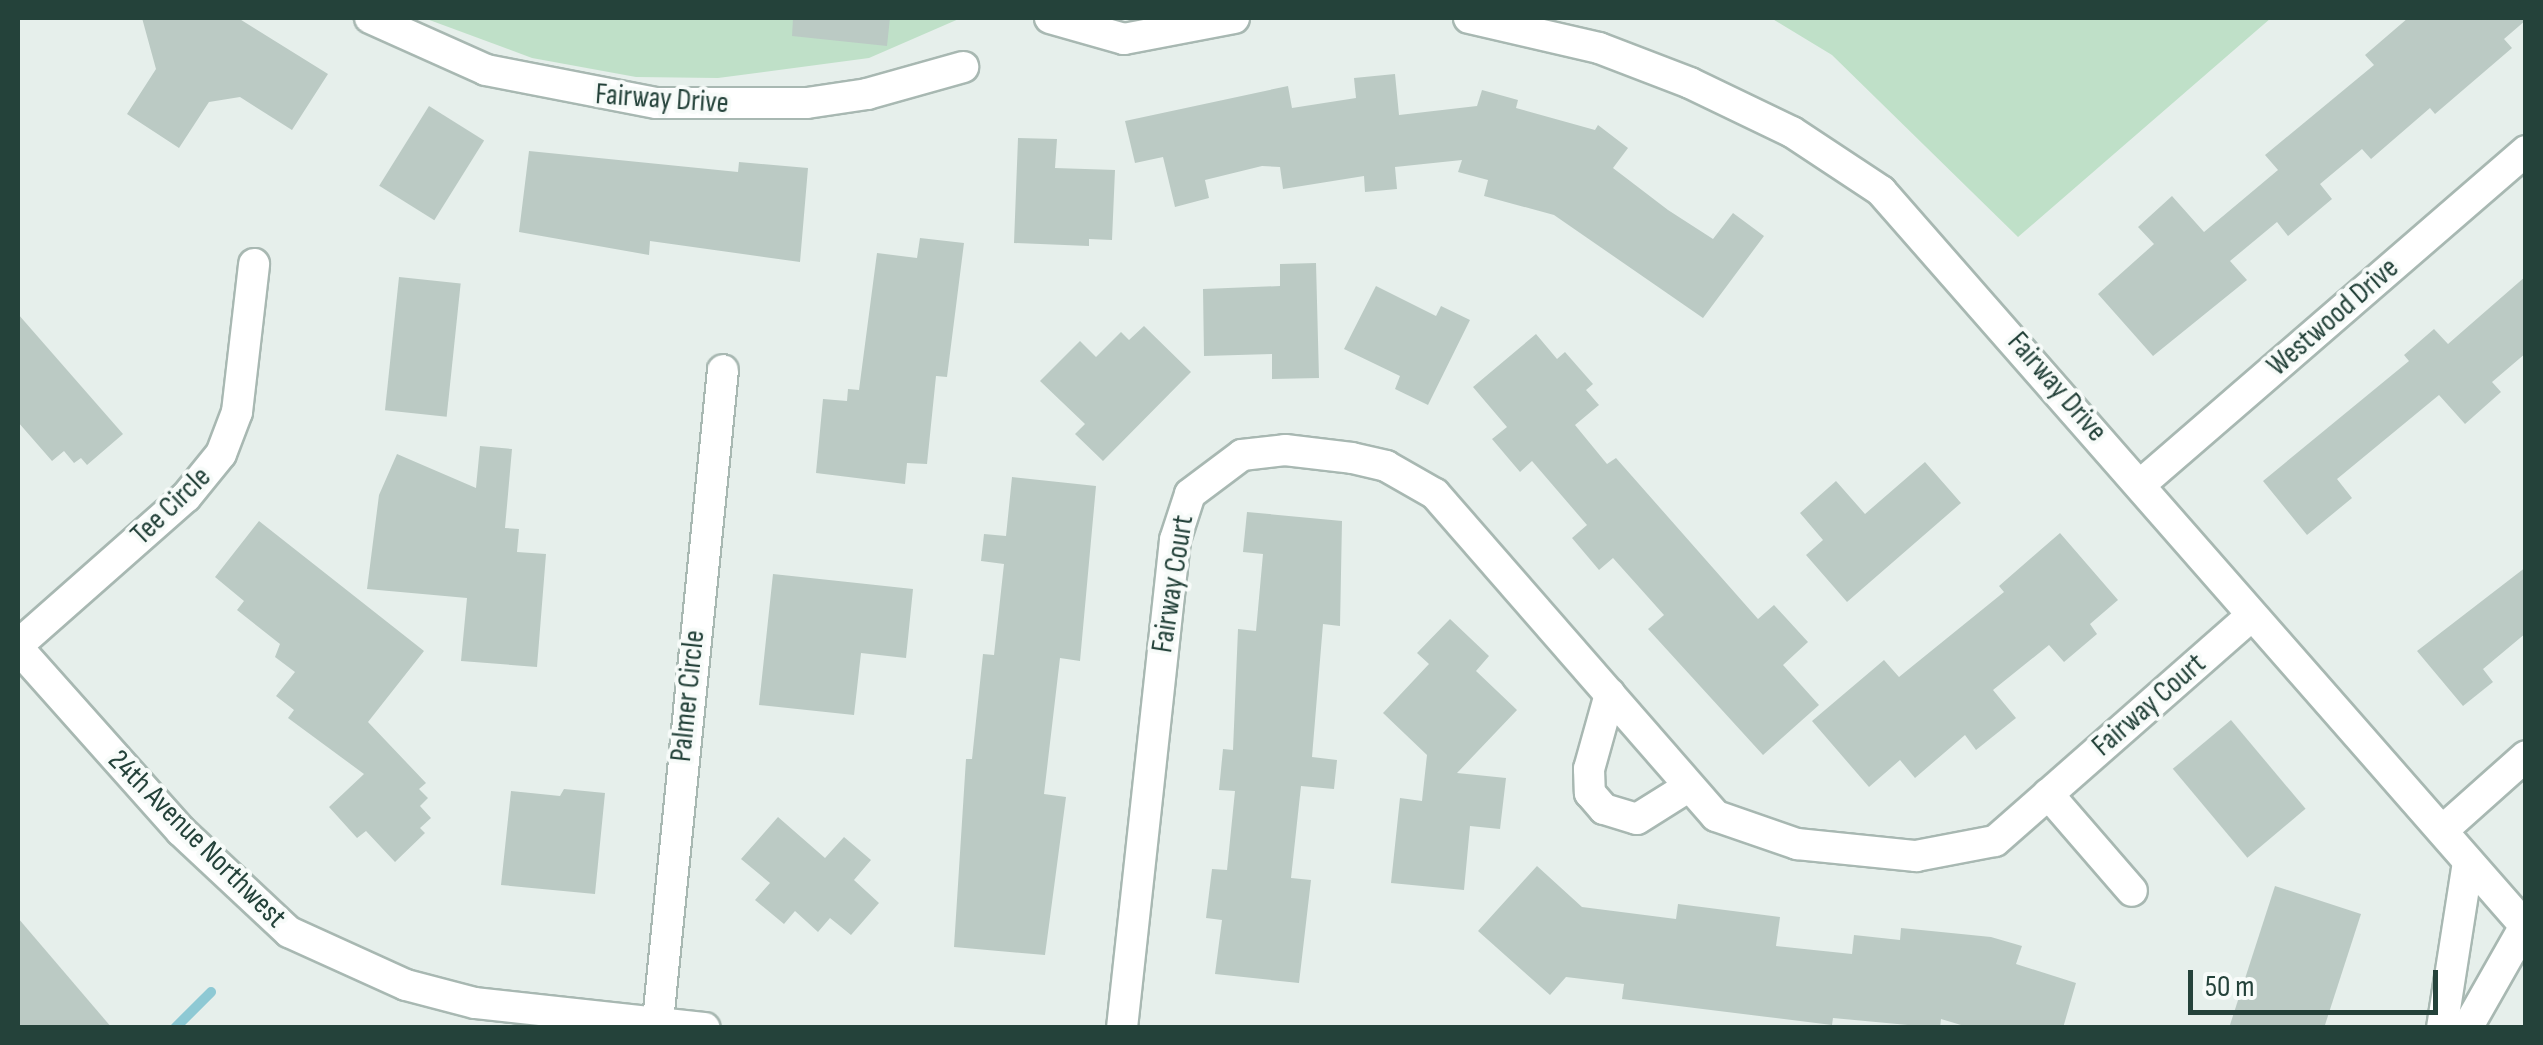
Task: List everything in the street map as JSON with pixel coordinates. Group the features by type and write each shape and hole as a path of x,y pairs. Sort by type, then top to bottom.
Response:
{"street":[{"name":"Fairway Drive","path":"370,18 403,25 520,79 656,102 807,103 867,94 963,67"},
{"path":"1050,18 1124,39 1234,18"},
{"name":"Fairway Drive","path":"1468,18 1600,48 1758,114 1836,158 1922,232 2250,617 2443,830 2525,927"},
{"name":"Westwood Drive","path":"2140,484 2526,150"},
{"name":"Tee Circle","path":"18,647 209,474 237,412 254,264"},
{"name":"Palmer Circle","path":"658,1021 723,370"},
{"name":"Fairway Court","path":"1122,1028 1174,540 1190,494 1222,466 1242,455 1285,450 1352,458 1410,478 1453,512 1716,816 1762,837 1916,856 1995,842 2250,617"},
{"name":"24th Avenue Northwest","path":"18,647 181,831 288,932 406,985 474,1003 705,1028"},
{"path":"1610,694 1589,769 1590,793 1604,810 1637,818 1688,787"},
{"path":"2443,830 2526,756"},
{"path":"2048,794 2132,891"},
{"path":"2442,1028 2468,862"},
{"path":"2466,1028 2525,927"}],"green space":[{"path":"424,18 961,18 869,58 718,78 636,77 532,58"},
{"path":"1771,18 2271,18 2018,237 1832,55"}],"building":[{"path":"142,18 238,18 328,74 292,130 240,97 209,102 179,148 127,114 156,69"},
{"path":"793,18 890,18 887,46 792,36"},
{"path":"2408,18 2526,20 2504,39 2512,48 2435,114 2430,108 2371,159 2362,149 2320,184 2332,199 2288,236 2277,222 2230,261 2247,280 2153,356 2098,294 2154,244 2138,227 2172,196 2204,232 2278,170 2265,155 2374,65 2365,55"},
{"path":"1395,74 1399,115 1477,106 1482,90 1518,100 1516,108 1595,130 1598,125 1628,148 1613,168 1668,210 1713,239 1733,213 1764,236 1703,318 1554,215 1484,196 1488,180 1458,172 1462,160 1395,167 1397,189 1365,192 1364,176 1283,189 1280,167 1262,166 1205,180 1209,198 1175,207 1163,157 1135,163 1125,121 1288,86 1292,108 1356,98 1354,78"},
{"path":"429,106 484,140 434,220 379,186"},
{"path":"1018,138 1057,139 1055,168 1115,170 1112,240 1089,239 1089,246 1014,243"},
{"path":"529,151 738,172 739,162 808,168 800,262 650,241 649,255 519,232"},
{"path":"920,238 964,243 947,377 936,376 927,464 907,463 905,484 816,473 823,399 847,401 848,389 859,390 877,253 917,258"},
{"path":"1316,263 1319,378 1272,379 1272,354 1204,356 1203,289 1280,286 1280,264"},
{"path":"2526,276 2526,353 2492,382 2501,392 2465,424 2439,395 2337,479 2352,498 2307,535 2263,481 2409,361 2404,355 2434,329 2448,344"},
{"path":"399,277 461,283 447,417 385,410"},
{"path":"1376,286 1436,316 1441,306 1470,320 1428,405 1395,389 1400,376 1344,349"},
{"path":"18,314 123,434 87,465 81,458 74,463 64,451 52,461 18,422"},
{"path":"1144,326 1191,372 1103,461 1075,434 1085,424 1040,381 1080,341 1096,357 1121,332 1129,340"},
{"path":"1536,334 1557,359 1565,352 1593,384 1586,390 1599,405 1575,425 1607,464 1616,458 1758,619 1774,605 1808,642 1783,665 1819,705 1763,755 1648,629 1664,615 1613,558 1599,570 1572,538 1587,525 1532,461 1520,472 1492,439 1507,427 1473,387"},
{"path":"480,446 512,449 505,528 519,529 517,552 546,554 537,667 461,661 467,598 367,589 379,495 397,454 476,488"},
{"path":"1925,462 1961,503 1847,602 1806,555 1823,540 1800,513 1836,481 1865,514"},
{"path":"1012,477 1096,486 1080,661 1060,658 1044,794 1066,797 1045,955 954,947 966,759 972,759 983,654 994,655 1004,564 981,561 984,534 1006,536"},
{"path":"1247,512 1342,521 1340,626 1323,624 1312,757 1337,760 1334,789 1301,786 1291,878 1311,880 1299,983 1215,974 1222,920 1206,918 1212,869 1227,870 1235,791 1219,790 1223,749 1233,750 1238,629 1256,631 1263,554 1243,552"},
{"path":"259,521 424,651 368,722 426,783 419,789 428,798 420,806 431,818 420,828 425,833 395,862 366,831 357,838 329,807 364,774 288,718 294,710 276,696 295,672 275,657 280,644 237,610 244,601 215,577"},
{"path":"2060,533 2118,600 2090,624 2097,634 2064,662 2049,645 1993,690 2016,718 1976,750 1965,735 1915,778 1900,760 1869,787 1812,721 1884,660 1899,677 2004,592 1999,586"},
{"path":"2526,567 2526,633 2483,669 2493,682 2463,706 2417,651"},
{"path":"773,574 913,589 906,658 861,653 854,715 759,705"},
{"path":"1450,619 1489,656 1476,671 1517,710 1457,773 1506,778 1500,829 1470,826 1464,890 1391,883 1400,798 1422,801 1427,755 1383,713 1429,664 1417,653"},
{"path":"2231,720 2306,809 2247,858 2173,769"},
{"path":"564,789 605,793 595,894 501,885 511,791 560,796"},
{"path":"778,817 825,858 844,837 871,860 854,880 879,903 851,935 830,918 818,932 795,911 784,924 755,900 770,883 741,859"},
{"path":"1537,866 1582,907 1676,919 1678,904 1780,917 1776,946 1852,954 1854,935 1900,940 1901,928 1991,937 2022,946 2016,964 2076,983 2063,1028 1971,1028 1941,1019 1940,1028 1833,1018 1832,1025 1622,999 1624,984 1566,977 1550,995 1478,931"},
{"path":"2275,886 2361,914 2324,1028 2229,1028"},
{"path":"18,918 112,1028 18,1028"}],"waterway":[{"path":"175,1028 211,992"}]}
